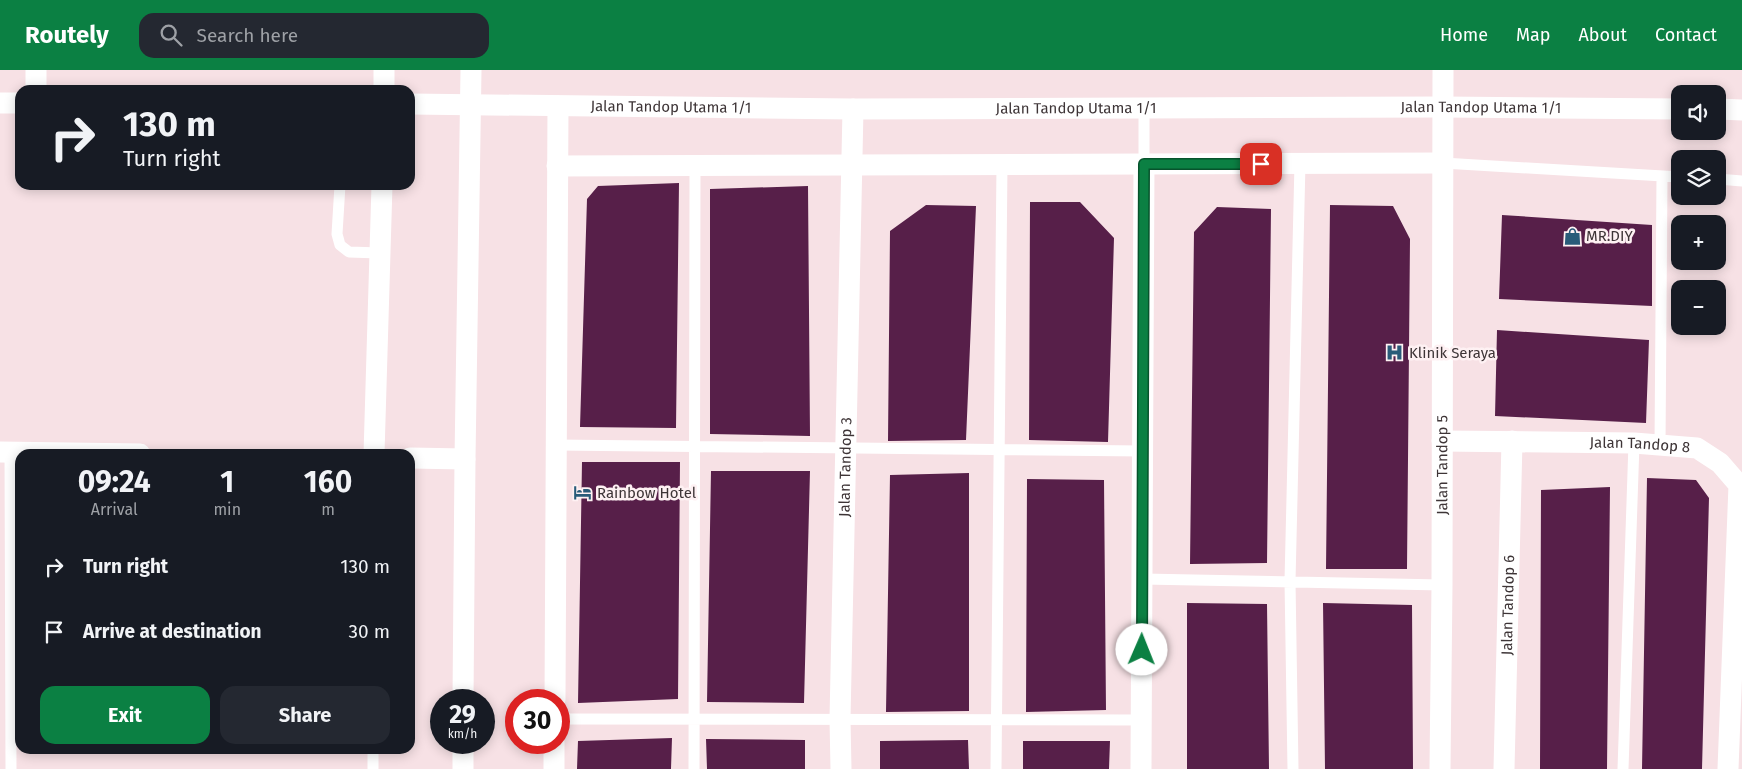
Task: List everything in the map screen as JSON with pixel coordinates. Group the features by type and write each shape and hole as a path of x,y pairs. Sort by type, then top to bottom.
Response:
{"street":[{"path":"36,70 36,85"},
{"path":"384,70 384,85"},
{"path":"463,689 464,459 471,70"},
{"name":"Jalan Tandop 5","path":"1440,769 1443,70"},
{"path":"0,103 15,103"},
{"name":"Jalan Tandop Utama 1/1","path":"415,104 853,109 1443,107 1671,109"},
{"path":"555,689 558,106"},
{"name":"Jalan Tandop 3","path":"841,769 840,720 853,109"},
{"path":"1726,109 1742,110"},
{"path":"557,166 1443,162"},
{"path":"1142,769 1144,164"},
{"path":"374,449 382,190"},
{"name":"Jalan Tandop 8","path":"1442,441 1634,443 1660,445 1697,448 1720,463 1739,485 1728,769"},
{"name":"Jalan Tandop 6","path":"1504,769 1512,441"},
{"path":"415,458 464,459"},
{"path":"463,754 463,769"},
{"path":"554,754 554,769"}],"lane":[{"path":"1144,108 1144,164"},
{"path":"1443,162 1671,176"},
{"path":"1293,769 1290,582 1300,163"},
{"path":"996,769 1002,164"},
{"path":"694,769 695,165"},
{"path":"1660,445 1662,176"},
{"path":"1726,179 1742,180"},
{"path":"340,190 338,234 340,245 349,252 380,253"},
{"path":"1623,769 1634,443"},
{"path":"556,445 1143,451"},
{"path":"5,452 11,769"},
{"path":"1143,579 1442,585"},
{"path":"570,719 1142,720"},
{"path":"373,754 373,769"}],"building":[{"path":"679,183 676,428 580,427 587,199 598,186"},
{"path":"808,186 810,436 710,434 710,189"},
{"path":"1030,202 1080,202 1114,238 1108,442 1029,440"},
{"path":"926,205 976,206 966,440 888,441 890,231"},
{"path":"1330,205 1393,206 1410,239 1407,569 1326,569"},
{"path":"1217,207 1271,209 1267,563 1190,564 1194,232"},
{"path":"1502,215 1652,225 1652,306 1499,299"},
{"path":"1497,330 1649,340 1646,423 1495,416"},
{"path":"582,462 680,462 678,699 578,703"},
{"path":"711,471 810,471 804,703 707,702"},
{"path":"969,473 969,711 886,712 890,475"},
{"path":"1647,478 1696,480 1709,498 1702,769 1642,769"},
{"path":"1027,479 1104,480 1106,710 1026,712"},
{"path":"1610,487 1607,769 1540,769 1541,490"},
{"path":"1187,603 1267,604 1269,769 1187,769"},
{"path":"1323,603 1412,605 1413,769 1325,769"},
{"path":"672,738 671,769 577,769 578,741"},
{"path":"706,739 805,740 805,769 707,769"},
{"path":"968,740 969,769 880,769 880,741"},
{"path":"1023,741 1110,741 1109,769 1023,769"}],"place":[{"name":"MR.DIY","path":"1572,236"},
{"name":"Klinik Seraya","path":"1395,353"},
{"name":"Rainbow Hotel","path":"583,493"}],"route":[{"path":"1142,650 1144,164 1261,164"}]}
